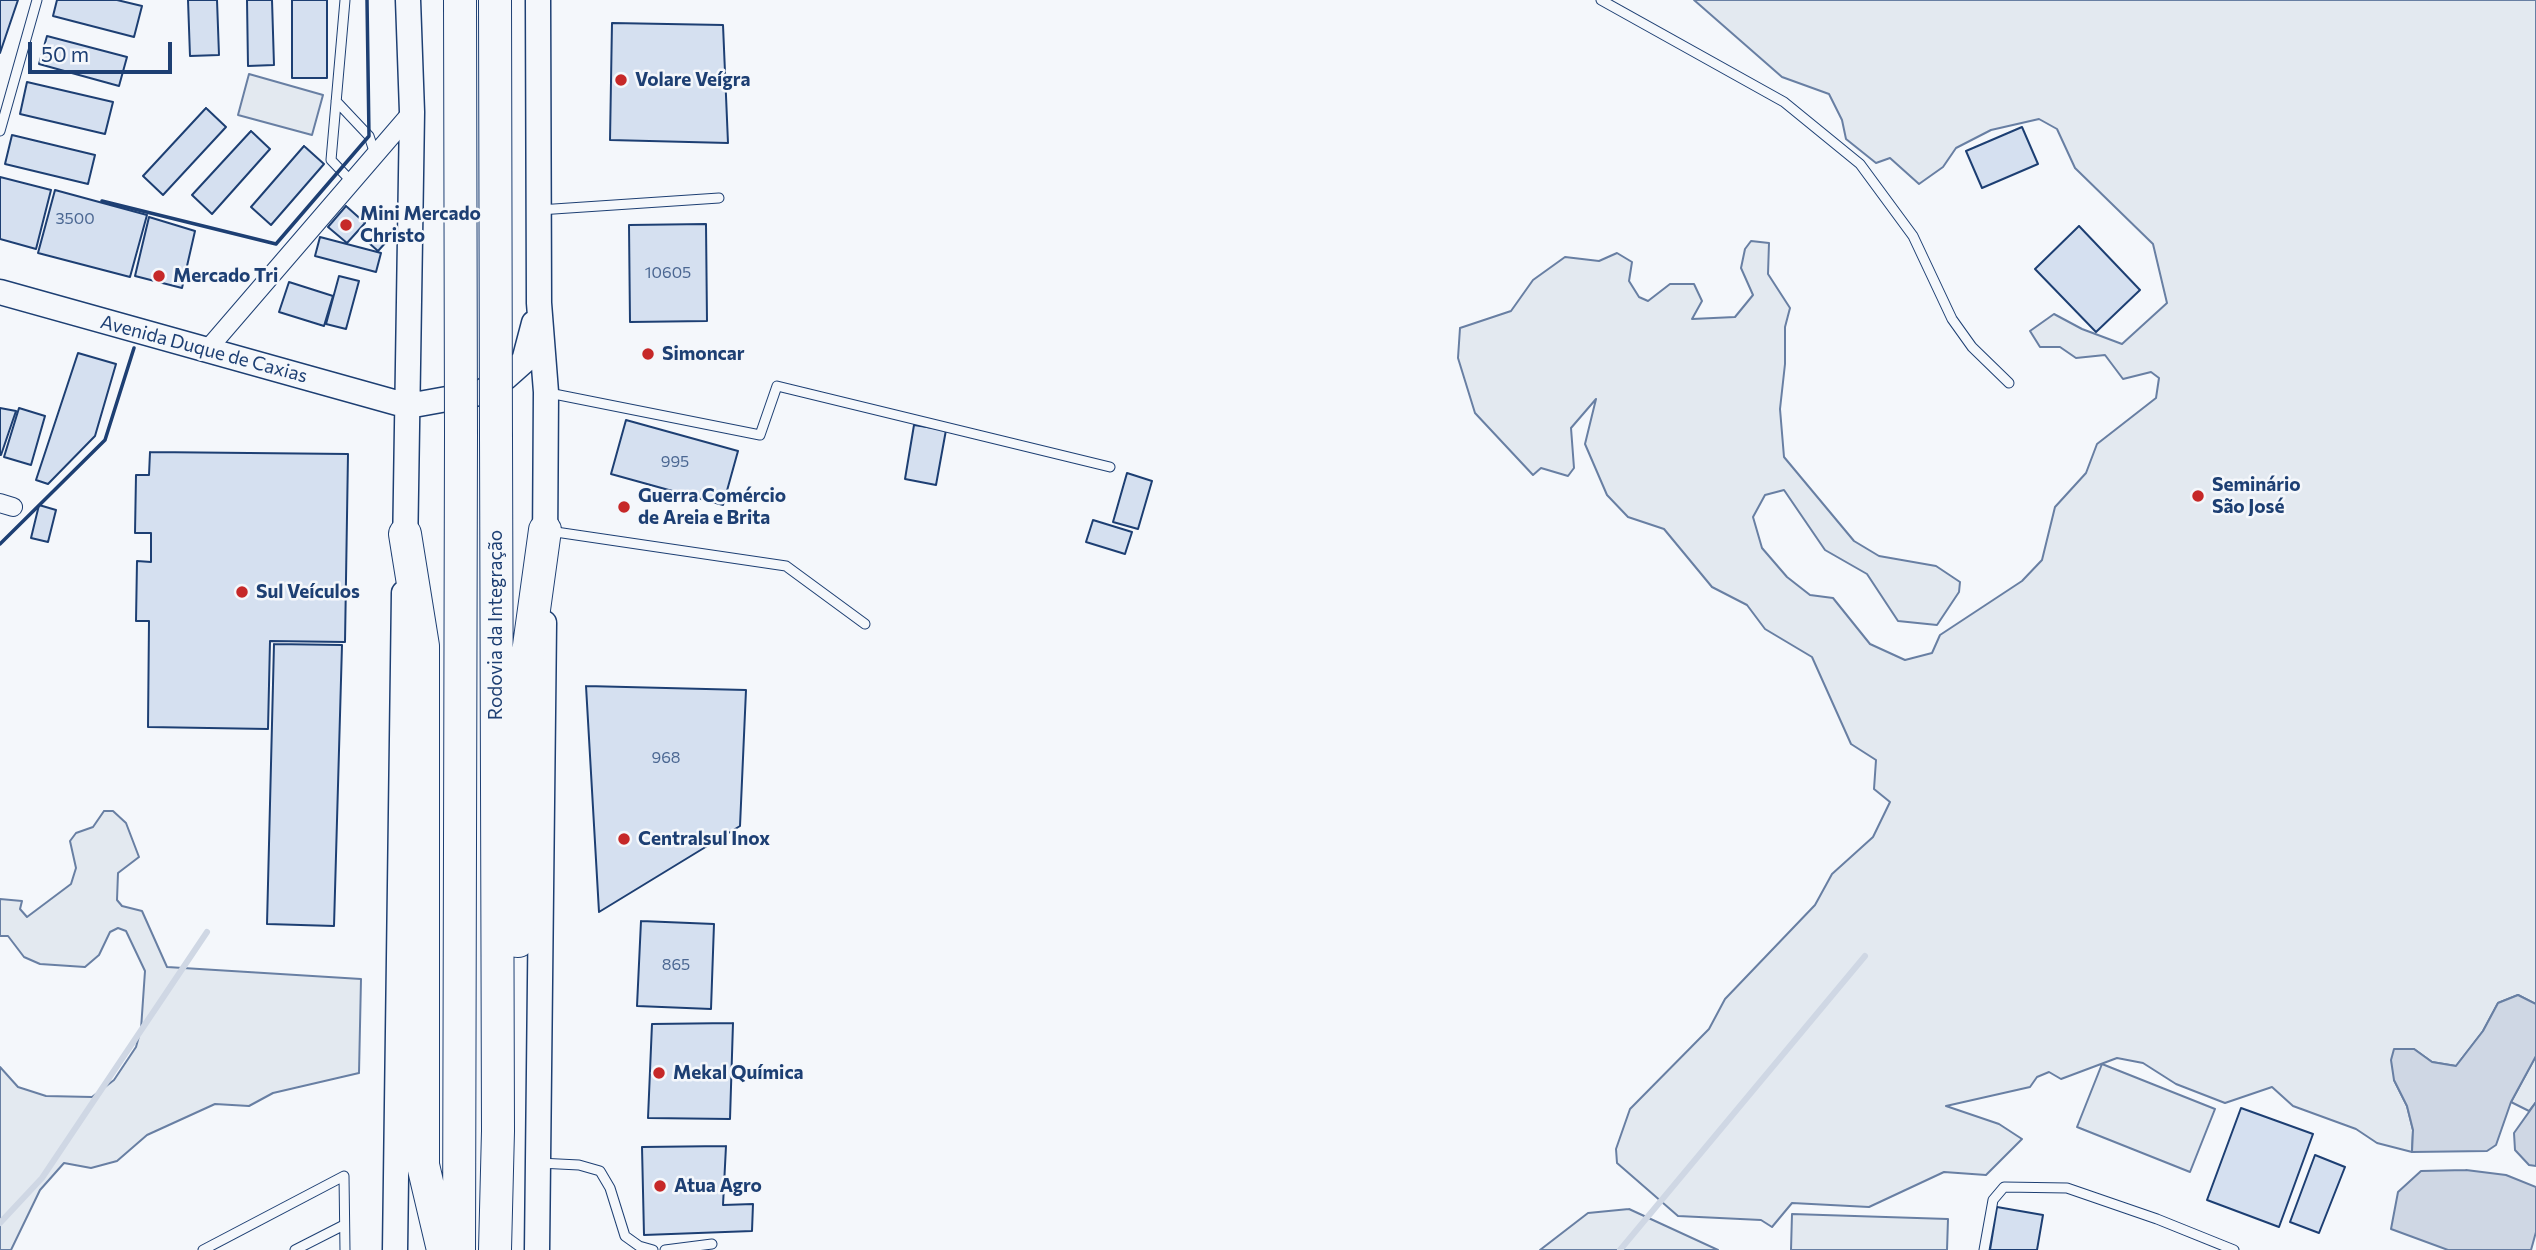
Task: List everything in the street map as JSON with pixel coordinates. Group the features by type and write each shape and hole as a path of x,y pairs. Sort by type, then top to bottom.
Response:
{"highway":[{"name":"Rodovia da Integração","path":"459,1250 460,0"},
{"name":"Rodovia da Integração","path":"495,0 498,1131 495,1250"},
{"path":"507,1250 528,653 545,530"},
{"path":"405,534 424,646 423,1165 443,1250"}],"main road":[{"path":"395,1250 412,112 408,0"},
{"path":"537,1250 546,392 539,303 538,0"},
{"name":"Avenida Duque de Caxias","path":"0,292 408,406"},
{"path":"408,406 480,393 506,377 524,361 539,303"}],"street":[{"path":"207,350 412,112"}],"lane":[{"path":"0,131 37,0"},
{"path":"345,0 331,160 352,182"},
{"path":"1601,0 1784,102 1860,164 1913,236 1952,319 1972,347 2009,383"},
{"path":"337,100 369,136 375,156"},
{"path":"538,210 719,198"},
{"path":"546,392 761,435 776,386 1110,467"},
{"path":"545,530 786,566 865,624"},
{"path":"537,1163 579,1165 600,1171 610,1188 625,1236 639,1246 653,1250"},
{"path":"203,1250 344,1176 345,1250"},
{"path":"1984,1250 1993,1199 2004,1187 2067,1188 2157,1219 2234,1250"},
{"path":"295,1250 344,1225"},
{"path":"664,1250 712,1244"}],"shaded area":[{"name":"Seminário São José","path":"1694,0 2536,0 2536,1004 2518,995 2498,1003 2483,1031 2456,1066 2432,1062 2414,1049 2394,1080 2407,1106 2413,1130 2412,1152 2377,1143 2356,1129 2293,1106 2272,1087 2225,1103 2176,1084 2143,1063 2117,1058 2061,1079 2049,1072 2037,1077 2030,1087 1946,1106 1999,1124 2022,1139 1986,1175 1944,1172 1869,1207 1792,1203 1772,1227 1761,1220 1678,1216 1617,1163 1616,1149 1630,1109 1709,1029 1725,999 1815,905 1832,874 1873,837 1890,802 1874,789 1876,760 1851,744 1812,657 1765,629 1747,605 1712,587 1664,529 1628,517 1607,495 1585,444 1596,399 1571,428 1574,468 1568,476 1541,468 1533,475 1475,413 1458,358 1460,328 1511,311 1533,280 1565,257 1599,261 1617,253 1632,262 1629,281 1639,297 1648,301 1670,284 1694,284 1702,301 1692,319 1735,317 1753,295 1741,268 1745,249 1751,241 1769,243 1768,274 1790,308 1785,327 1785,364 1780,409 1784,457 1854,541 1879,556 1936,566 1960,582 1959,592 1937,625 1898,621 1867,574 1825,550 1784,490 1765,495 1753,517 1762,548 1787,577 1810,595 1833,598 1870,644 1905,660 1932,653 1940,635 2022,581 2042,560 2055,507 2086,473 2097,444 2156,398 2159,378 2151,372 2123,379 2105,355 2076,358 2060,347 2040,347 2030,331 2054,314 2082,329 2122,344 2167,303 2153,244 2075,168 2057,129 2039,119 1991,130 1956,148 1943,167 1919,184 1890,158 1876,163 1846,139 1842,120 1829,94 1782,77"},
{"path":"249,74 323,95 312,135 238,115"},
{"path":"104,811 113,811 126,823 139,857 118,873 117,900 122,906 142,911 167,967 361,979 359,1073 273,1093 249,1106 215,1104 147,1135 117,1161 91,1168 64,1163 40,1190 11,1250 0,1250 0,1067 18,1087 46,1096 92,1097 114,1080 136,1047 141,1029 145,971 126,931 118,928 110,932 99,955 85,967 40,964 24,957 8,936 0,936 0,899 22,901 20,909 27,917 71,884 76,868 70,841 76,833 93,827"},
{"path":"2518,995 2536,1004 2536,1056 2511,1102 2496,1145 2487,1151 2412,1152 2413,1130 2407,1106 2394,1080 2391,1060 2394,1049 2414,1049 2432,1062 2456,1066 2483,1031 2498,1003"},
{"path":"2536,1056 2536,1102 2529,1111 2511,1102"},
{"path":"2102,1064 2215,1109 2190,1172 2077,1127"},
{"path":"2536,1102 2536,1166 2529,1165 2515,1150 2514,1133"},
{"path":"2466,1170 2506,1175 2536,1187 2536,1232 2531,1250 2448,1250 2391,1229 2398,1192 2421,1171"},
{"path":"1629,1209 1718,1250 1540,1250 1588,1213"},
{"path":"1792,1214 1948,1219 1947,1250 1791,1250"}],"building":[{"path":"0,0 18,0 0,53"},
{"path":"57,0 117,0 142,6 134,37 53,16"},
{"path":"188,0 217,0 219,55 190,56"},
{"path":"247,0 272,0 274,65 248,66"},
{"path":"292,0 327,0 327,78 292,78"},
{"path":"612,23 723,25 728,143 610,140"},
{"path":"47,36 127,57 119,86 39,64"},
{"path":"27,82 113,102 105,134 20,114"},
{"path":"206,108 226,127 163,195 143,176"},
{"path":"2022,127 2038,164 1982,188 1966,151"},
{"path":"251,131 270,149 212,214 192,195"},
{"path":"12,135 95,155 88,184 5,164"},
{"path":"304,146 324,164 271,225 251,207"},
{"path":"0,177 51,190 36,249 0,239"},
{"path":"55,190 147,215 130,277 38,253"},
{"name":"Mini Mercado Christo","path":"346,206 365,223 347,243 328,227"},
{"path":"149,217 195,231 182,288 135,276"},
{"path":"706,224 707,321 630,322 629,225"},
{"path":"2079,226 2140,290 2096,332 2035,269"},
{"path":"379,233 387,241 378,251 369,243"},
{"path":"320,237 381,253 376,272 315,256"},
{"path":"339,276 359,281 346,329 326,324"},
{"path":"289,282 333,296 324,326 279,312"},
{"path":"78,353 116,364 95,436 48,484 36,480"},
{"path":"0,408 16,411 1,455 0,455"},
{"path":"19,408 45,416 31,465 4,457"},
{"path":"626,420 738,451 723,505 611,474"},
{"path":"914,425 946,430 936,485 905,479"},
{"name":"Sul Veículos","path":"150,452 348,454 345,642 270,641 268,729 148,727 149,621 136,621 137,561 151,562 151,533 135,533 136,475 149,475"},
{"path":"1127,473 1152,481 1138,529 1113,522"},
{"path":"39,505 56,510 48,542 31,538"},
{"path":"1093,520 1132,532 1125,554 1086,542"},
{"path":"274,644 342,645 334,926 267,924"},
{"path":"586,686 746,690 740,826 599,912"},
{"path":"641,921 714,924 711,1009 637,1006"},
{"path":"733,1023 730,1119 648,1118 652,1024"},
{"path":"2241,1108 2313,1134 2279,1227 2207,1200"},
{"path":"726,1146 723,1205 753,1204 752,1231 644,1235 642,1147"},
{"path":"2315,1155 2345,1167 2319,1233 2290,1222"},
{"path":"1997,1207 2043,1215 2037,1250 1990,1250"}],"waterway":[{"path":"0,1223 42,1178 207,932"},
{"path":"1620,1250 1865,956"}],"wall":[{"path":"102,201 276,244 369,136 367,0"},
{"path":"0,544 105,440 134,348"}],"place":[{"name":"Volare Veígra","path":"621,80"},
{"name":"Mini Mercado Christo","path":"346,225"},
{"name":"Mercado Tri","path":"159,276"},
{"name":"Simoncar","path":"648,354"},
{"name":"Seminário São José","path":"2198,496"},
{"name":"Guerra Comércio de Areia e Brita","path":"624,507"},
{"name":"Sul Veículos","path":"242,592"},
{"name":"Centralsul Inox","path":"624,839"},
{"name":"Mekal Química","path":"659,1073"},
{"name":"Atua Agro","path":"660,1186"}]}
